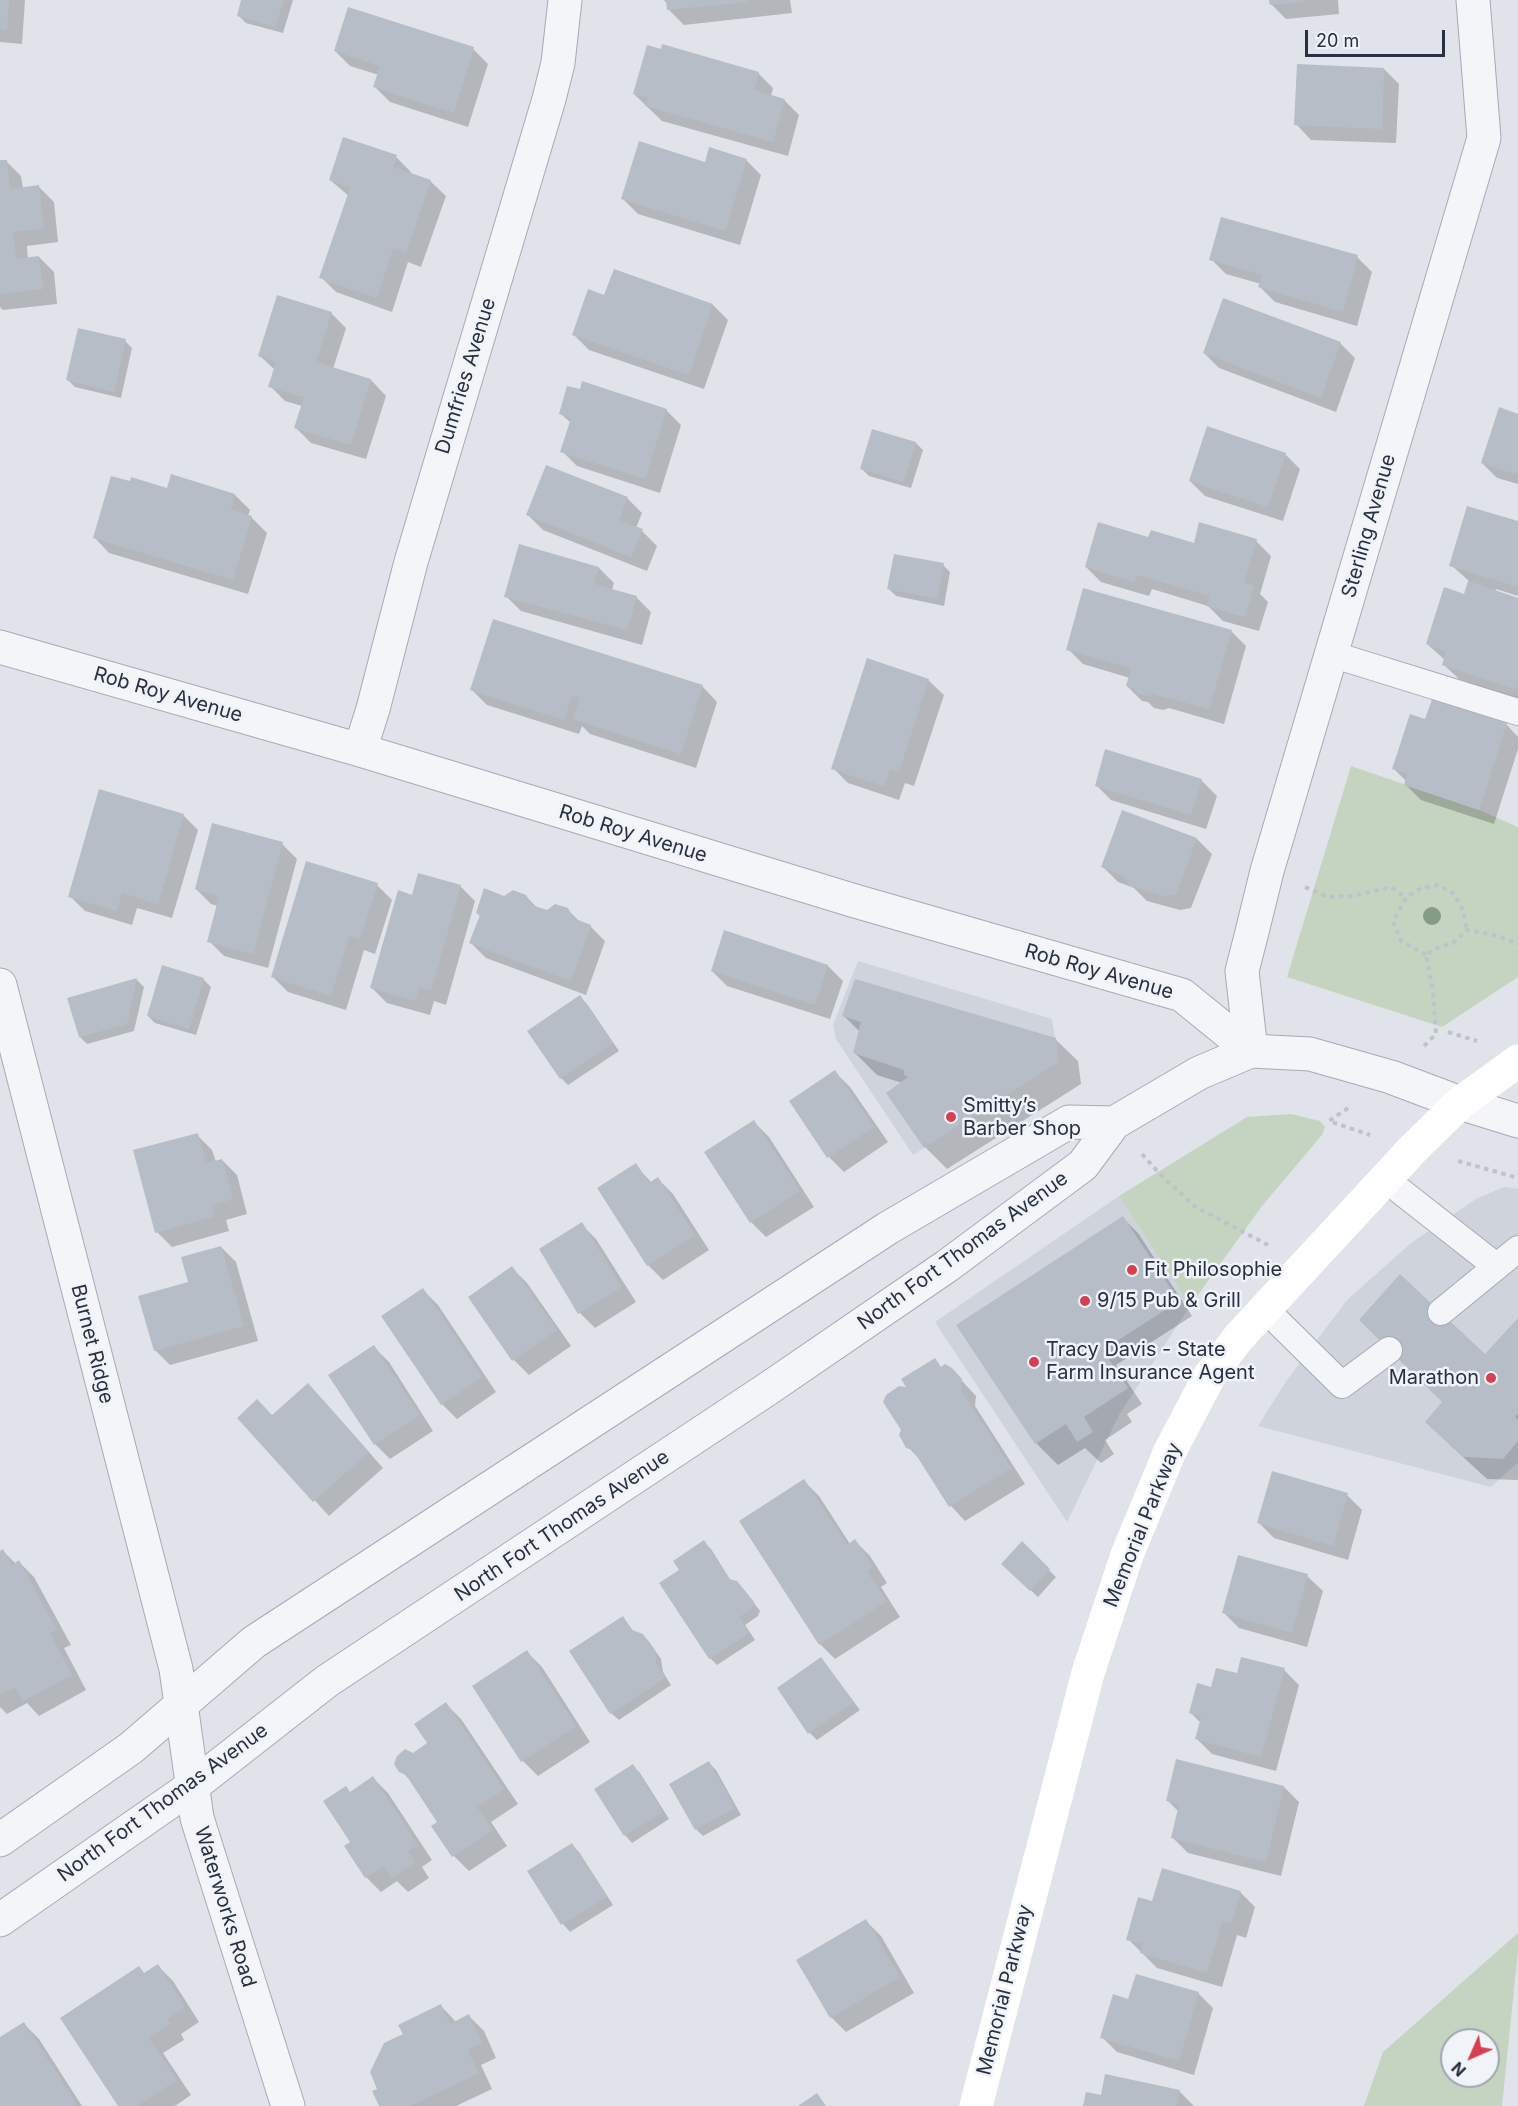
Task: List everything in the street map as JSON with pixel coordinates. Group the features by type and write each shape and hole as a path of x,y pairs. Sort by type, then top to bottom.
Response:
{"main road":[{"name":"Memorial Parkway","path":"976,2106 1088,1673 1127,1555 1170,1451 1210,1375 1239,1337 1413,1149 1460,1104 1518,1061"}],"street":[{"name":"Dumfries Avenue","path":"360,750 373,709 411,561 549,99 558,63 565,0"},
{"name":"Sterling Avenue","path":"1251,1051 1242,971 1268,871 1331,654 1484,138 1473,0"},
{"name":"Rob Roy Avenue","path":"0,647 360,750 866,904 1182,995 1251,1051"},
{"name":"Burnet Ridge","path":"0,985 176,1670 181,1704"},
{"name":"North Fort Thomas Avenue","path":"0,1920 194,1785 327,1681 769,1389 947,1266 1083,1165 1114,1123 1198,1073 1251,1051 1310,1054 1391,1077 1460,1104 1518,1121"},
{"path":"0,1840 131,1748 254,1642 888,1228 1069,1122 1114,1123"},
{"name":"Waterworks Road","path":"181,1704 197,1818 288,2106"}],"lane":[{"path":"1331,654 1518,712"},
{"path":"1385,1179 1496,1266"},
{"path":"1441,1312 1518,1249"},
{"path":"1265,1309 1342,1385 1389,1350"}],"path":[{"path":"1268,871 1328,897 1353,896 1390,887 1406,898"},
{"path":"1436,1034 1433,991 1426,955 1401,941 1393,921 1406,898 1421,888 1438,885 1453,893 1463,910 1467,930"},
{"path":"1467,930 1495,935 1518,944"},
{"path":"1426,955 1453,944 1467,930"},
{"path":"1114,1123 1158,1172 1194,1206 1306,1266"}],"shaded area":[{"path":"858,961 1052,1019 1059,1062 913,1155 836,1039 833,1025"},
{"path":"1504,1187 1518,1189 1518,1462 1491,1487 1258,1426 1287,1380 1347,1300 1411,1243 1476,1199"},
{"path":"1119,1196 1190,1306 1119,1415 1067,1522 935,1322"}],"green space":[{"path":"1351,766 1479,810 1518,827 1518,977 1442,1027 1287,977"},
{"path":"1291,1114 1320,1121 1325,1127 1322,1135 1262,1206 1190,1306 1119,1196 1247,1117"},
{"path":"1518,1933 1502,2106 1364,2106 1383,2052"}],"building":[{"path":"0,0 9,0 7,30 0,29"},
{"path":"241,0 284,0 275,27 237,16"},
{"path":"666,0 746,0 746,2 667,10"},
{"path":"1269,0 1303,0 1304,2 1270,5"},
{"path":"348,7 474,47 454,113 373,87 380,66 334,51"},
{"path":"662,44 759,72 754,90 785,99 773,142 645,106 648,98 633,94 647,45 661,49"},
{"path":"1297,64 1384,68 1382,129 1294,125"},
{"path":"343,137 397,155 393,167 431,180 406,253 393,248 377,298 319,278 350,188 329,180"},
{"path":"639,141 705,162 709,147 747,159 725,231 621,199"},
{"path":"0,160 7,160 10,189 39,185 44,228 13,232 16,259 39,256 43,289 0,294"},
{"path":"1221,217 1358,255 1343,312 1258,287 1262,275 1209,260"},
{"path":"614,269 713,304 689,375 572,335 588,289 604,295"},
{"path":"277,295 332,312 316,362 371,379 351,445 294,428 304,397 268,387 276,362 258,356"},
{"path":"1223,298 1341,342 1321,398 1203,353"},
{"path":"78,328 126,339 114,392 66,380"},
{"path":"582,381 667,409 645,479 560,452 571,418 559,414 567,386 580,389"},
{"path":"1499,407 1518,414 1518,475 1481,463"},
{"path":"1207,426 1286,453 1268,507 1189,481"},
{"path":"872,429 916,442 904,482 860,469"},
{"path":"546,465 628,497 619,520 643,529 631,557 526,515"},
{"path":"171,474 235,494 231,510 252,516 233,580 93,538 111,476 130,481 131,477 167,488"},
{"path":"1467,506 1518,521 1518,587 1449,566"},
{"path":"1098,522 1148,537 1151,530 1194,543 1199,522 1257,539 1244,583 1254,586 1245,617 1206,606 1210,596 1137,575 1134,582 1085,567"},
{"path":"519,544 599,567 594,584 637,596 627,630 504,597"},
{"path":"894,554 944,563 937,599 887,589"},
{"path":"1468,581 1518,598 1518,683 1516,690 1442,665 1446,652 1426,644 1444,587 1464,594"},
{"path":"1083,588 1232,630 1209,709 1153,694 1148,696 1137,693 1134,688 1126,686 1131,668 1066,650"},
{"path":"493,619 703,685 681,754 573,719 580,698 572,695 564,720 470,690"},
{"path":"867,658 929,679 899,772 890,769 884,786 831,769"},
{"path":"1432,699 1507,723 1479,810 1404,785 1407,774 1392,769 1410,714 1425,719"},
{"path":"1105,749 1202,779 1191,815 1095,786"},
{"path":"99,789 184,814 158,904 122,893 117,911 68,897"},
{"path":"1122,810 1197,838 1176,894 1164,896 1130,886 1124,876 1101,867"},
{"path":"212,823 283,842 253,954 207,942 219,896 195,889"},
{"path":"306,861 378,883 360,939 349,936 331,996 271,977"},
{"path":"418,873 461,885 431,991 419,987 415,1001 370,988 398,890 412,895"},
{"path":"484,888 504,896 513,890 526,895 532,905 547,910 555,904 568,908 573,918 591,925 571,981 469,943 480,915 476,913"},
{"path":"724,930 828,965 815,1005 711,971"},
{"path":"162,965 204,978 189,1029 147,1016"},
{"path":"137,978 127,1024 79,1037 67,998"},
{"path":"855,979 1056,1038 1059,1062 924,1148 886,1093 908,1077 904,1075 904,1070 853,1053 861,1022 842,1016"},
{"path":"580,995 613,1043 560,1079 527,1031"},
{"path":"835,1070 874,1127 827,1158 789,1101"},
{"path":"754,1120 800,1191 750,1223 704,1152"},
{"path":"198,1133 206,1163 222,1159 233,1199 212,1205 215,1216 155,1233 133,1150"},
{"path":"636,1163 649,1183 658,1177 695,1235 647,1266 597,1188"},
{"path":"1123,1216 1179,1301 1103,1350 1128,1388 1084,1417 1093,1432 1077,1442 1066,1424 1035,1444 956,1325"},
{"path":"582,1222 622,1287 578,1314 539,1249"},
{"path":"221,1246 244,1326 154,1351 138,1296 188,1282 181,1257"},
{"path":"512,1266 557,1330 512,1361 468,1297"},
{"path":"1400,1274 1485,1354 1518,1318 1518,1413 1515,1417 1518,1420 1518,1441 1503,1459 1463,1457 1425,1422 1442,1402 1359,1320"},
{"path":"423,1288 482,1377 441,1405 381,1316"},
{"path":"374,1345 420,1415 374,1445 328,1375"},
{"path":"935,1358 941,1367 945,1364 952,1368 962,1379 961,1390 1011,1468 949,1507 913,1450 906,1448 899,1435 901,1430 883,1402 886,1395 899,1386 906,1387 901,1379"},
{"path":"308,1383 369,1452 313,1502 237,1418 257,1399 272,1415"},
{"path":"1272,1471 1348,1493 1333,1546 1257,1523"},
{"path":"804,1479 847,1545 855,1539 873,1567 867,1572 887,1601 819,1645 739,1521"},
{"path":"704,1540 729,1579 737,1581 754,1602 751,1609 739,1617 749,1633 709,1659 659,1583 679,1570 673,1561"},
{"path":"1022,1541 1050,1569 1030,1591 1001,1564"},
{"path":"3,1549 12,1565 19,1560 57,1630 50,1633 72,1675 23,1701 15,1687 0,1695 0,1551"},
{"path":"1238,1555 1308,1574 1292,1633 1222,1613"},
{"path":"623,1616 632,1630 643,1634 655,1651 656,1663 665,1678 610,1714 569,1651"},
{"path":"527,1650 576,1726 521,1762 472,1686"},
{"path":"821,1657 854,1702 808,1734 777,1688"},
{"path":"1241,1657 1285,1668 1261,1757 1195,1739 1201,1717 1189,1713 1197,1683 1211,1687 1216,1668 1237,1673"},
{"path":"446,1702 504,1789 477,1807 493,1830 452,1857 431,1826 437,1822 406,1775 399,1772 394,1764 397,1756 405,1749 413,1753 427,1743 414,1724"},
{"path":"1176,1759 1284,1786 1266,1862 1171,1838 1179,1804 1166,1801"},
{"path":"709,1761 735,1808 695,1830 669,1784"},
{"path":"633,1764 663,1812 624,1836 594,1789"},
{"path":"373,1776 418,1845 408,1851 415,1862 392,1878 384,1866 365,1878 344,1846 350,1842 323,1801 346,1786 350,1792"},
{"path":"572,1843 607,1897 561,1925 527,1871"},
{"path":"1162,1868 1241,1891 1231,1924 1222,1921 1207,1973 1140,1953 1143,1944 1126,1940 1138,1897 1152,1901"},
{"path":"866,1919 900,1977 830,2018 796,1960"},
{"path":"158,1964 185,2007 167,2019 170,2024 149,2038 177,2080 137,2106 118,2106 60,2018 139,1966 144,1973"},
{"path":"1136,1974 1199,1992 1179,2061 1100,2038 1113,1994 1128,1999"},
{"path":"441,2004 450,2024 469,2014 482,2043 467,2050 479,2073 410,2106 379,2106 372,2091 377,2089 370,2072 384,2043 403,2034 398,2025"},
{"path":"24,2022 78,2106 0,2106 0,2037"},
{"path":"1105,2074 1180,2090 1176,2106 1083,2106 1086,2092 1101,2095"},
{"path":"817,2093 826,2106 798,2106"}],"place":[{"name":"Smitty’s Barber Shop","path":"951,1117"},
{"name":"Fit Philosophie","path":"1132,1270"},
{"name":"9/15 Pub & Grill","path":"1085,1301"},
{"name":"Tracy Davis - State Farm Insurance Agent","path":"1034,1362"},
{"name":"Marathon","path":"1491,1378"}]}
